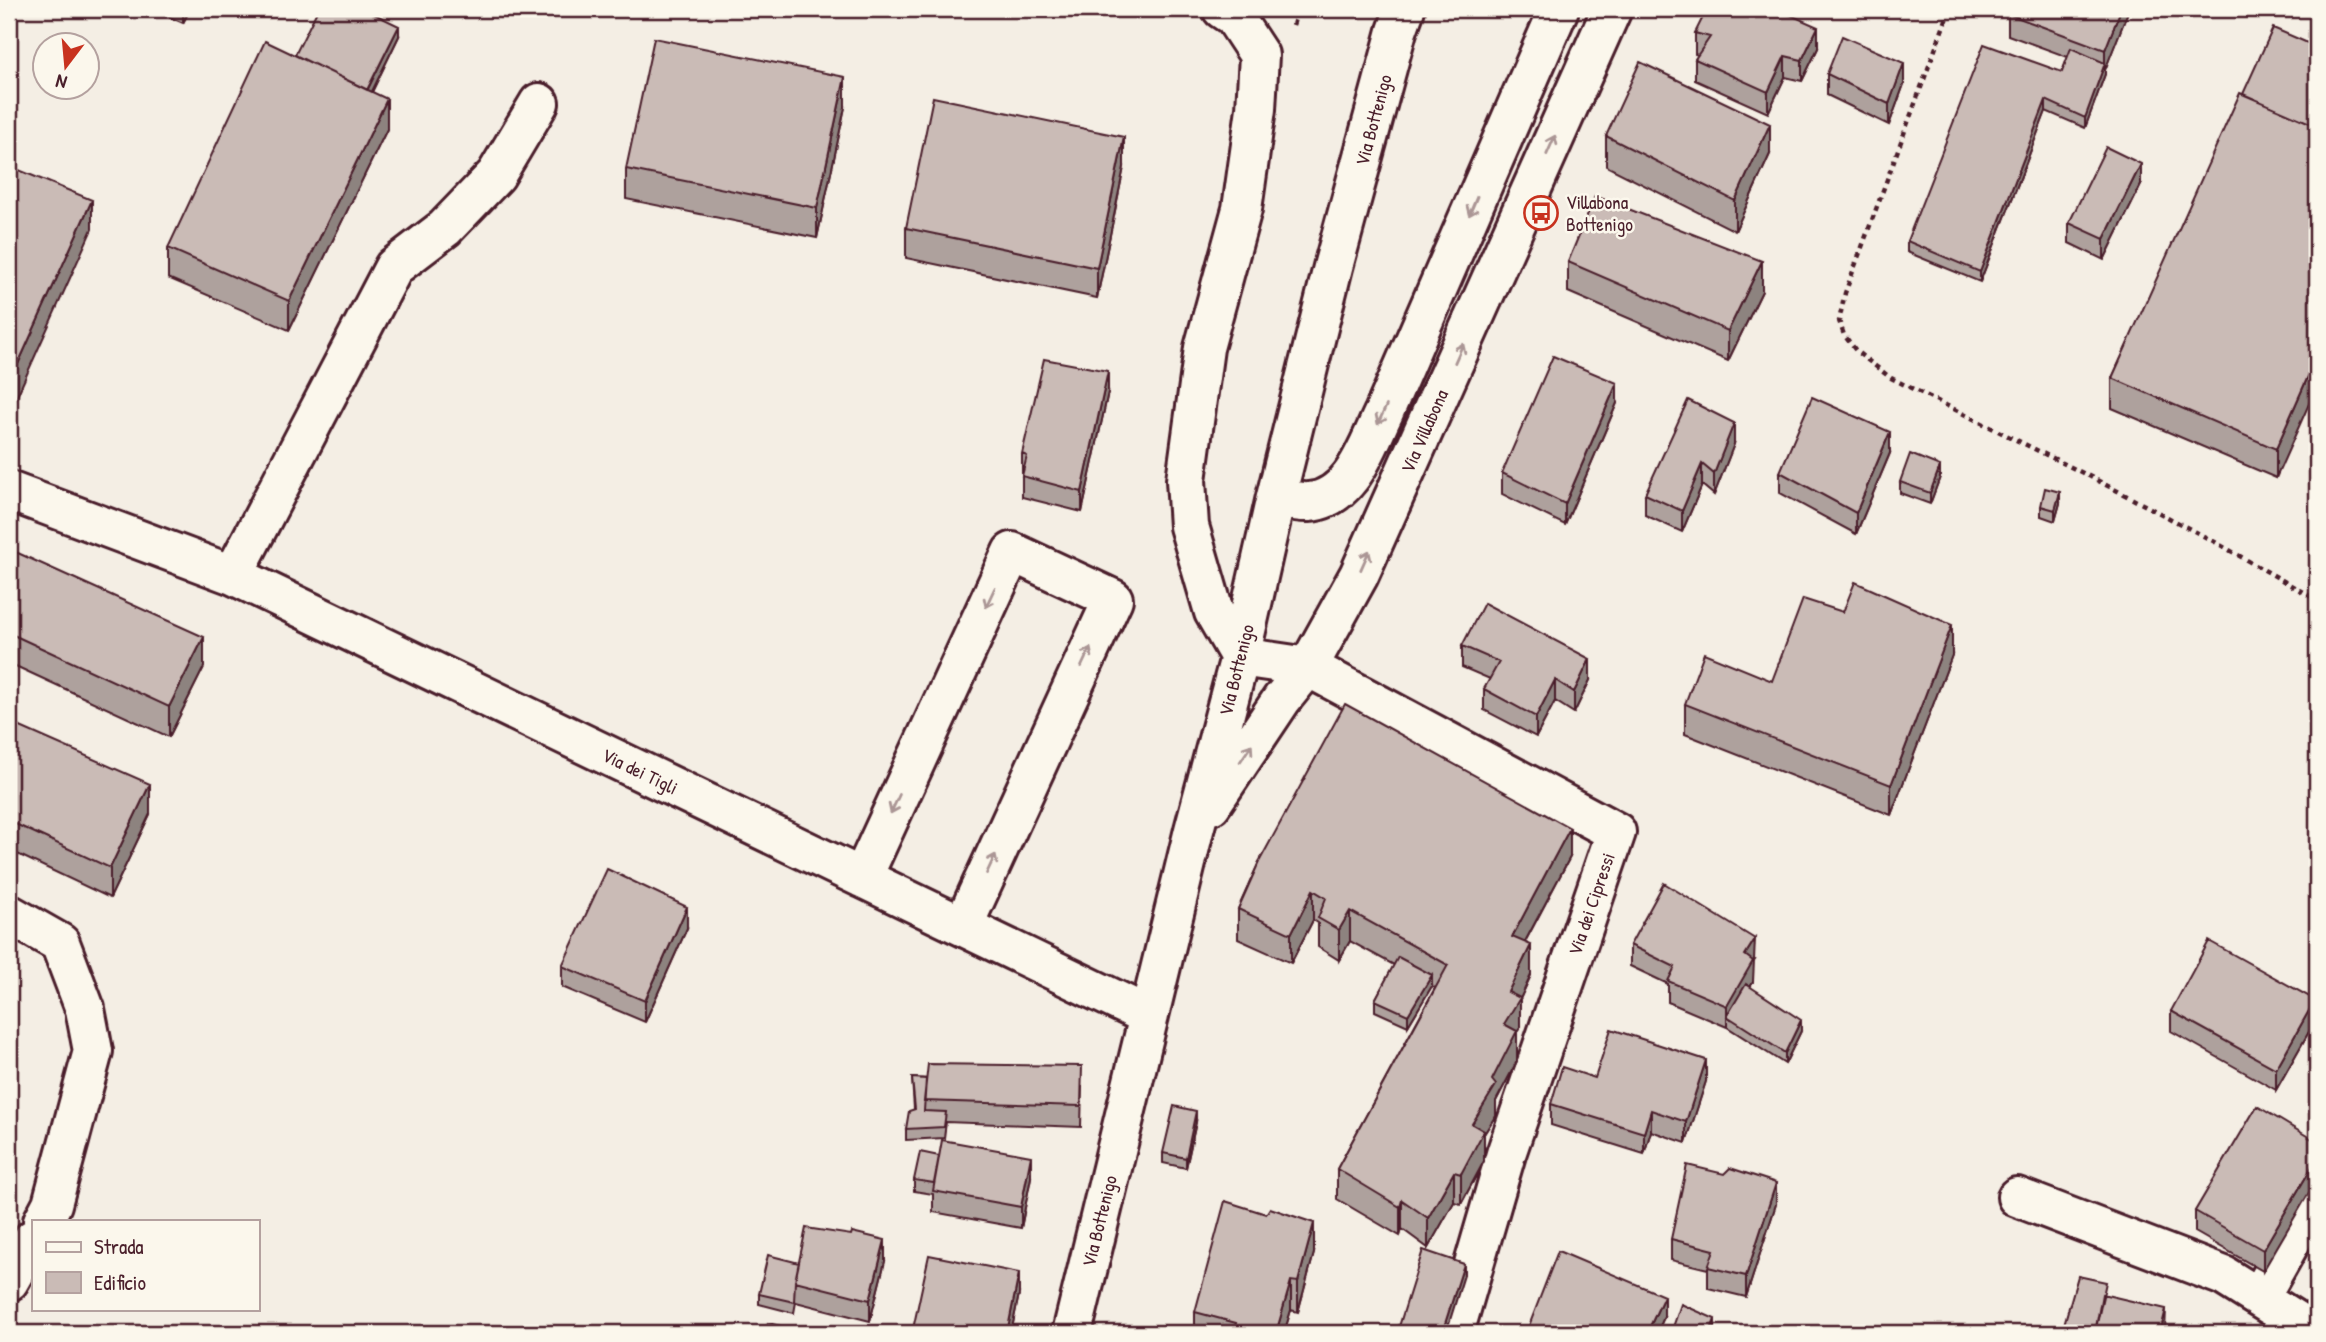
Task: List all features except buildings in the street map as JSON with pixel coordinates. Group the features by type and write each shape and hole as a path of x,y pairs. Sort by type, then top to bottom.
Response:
{"street":[{"path":"1222,9 1234,17 1259,55 1256,109 1242,209 1204,348 1186,480 1189,526 1214,612 1240,657"},
{"name":"Via Bottenigo","path":"1072,1333 1194,830 1240,657 1276,497 1334,267 1405,9"},
{"path":"1276,497 1309,502 1333,496 1353,472 1384,412 1559,9"},
{"name":"Via Villabona","path":"1194,830 1283,699 1308,667 1359,575 1612,9"},
{"path":"233,575 394,267 444,228 496,175 539,103"},
{"name":"Via dei Tigli","path":"9,491 233,575 1149,1016"},
{"path":"862,878 1012,552 1114,598 963,926"},
{"name":"Via dei Cipressi","path":"1240,657 1308,667 1616,832 1506,1154 1454,1333"},
{"path":"12,925 60,943 85,1009 93,1051 54,1194 43,1220"},
{"path":"2259,1298 2317,1195"},
{"path":"2017,1197 2224,1276 2315,1333"},
{"path":"9,1281 32,1241"}],"path":[{"path":"1950,9 1844,293 1839,321 1844,335 1857,352 1891,378 2110,487 2317,600"}],"place":[{"name":"Villabona Bottenigo","path":"1541,213"}]}
